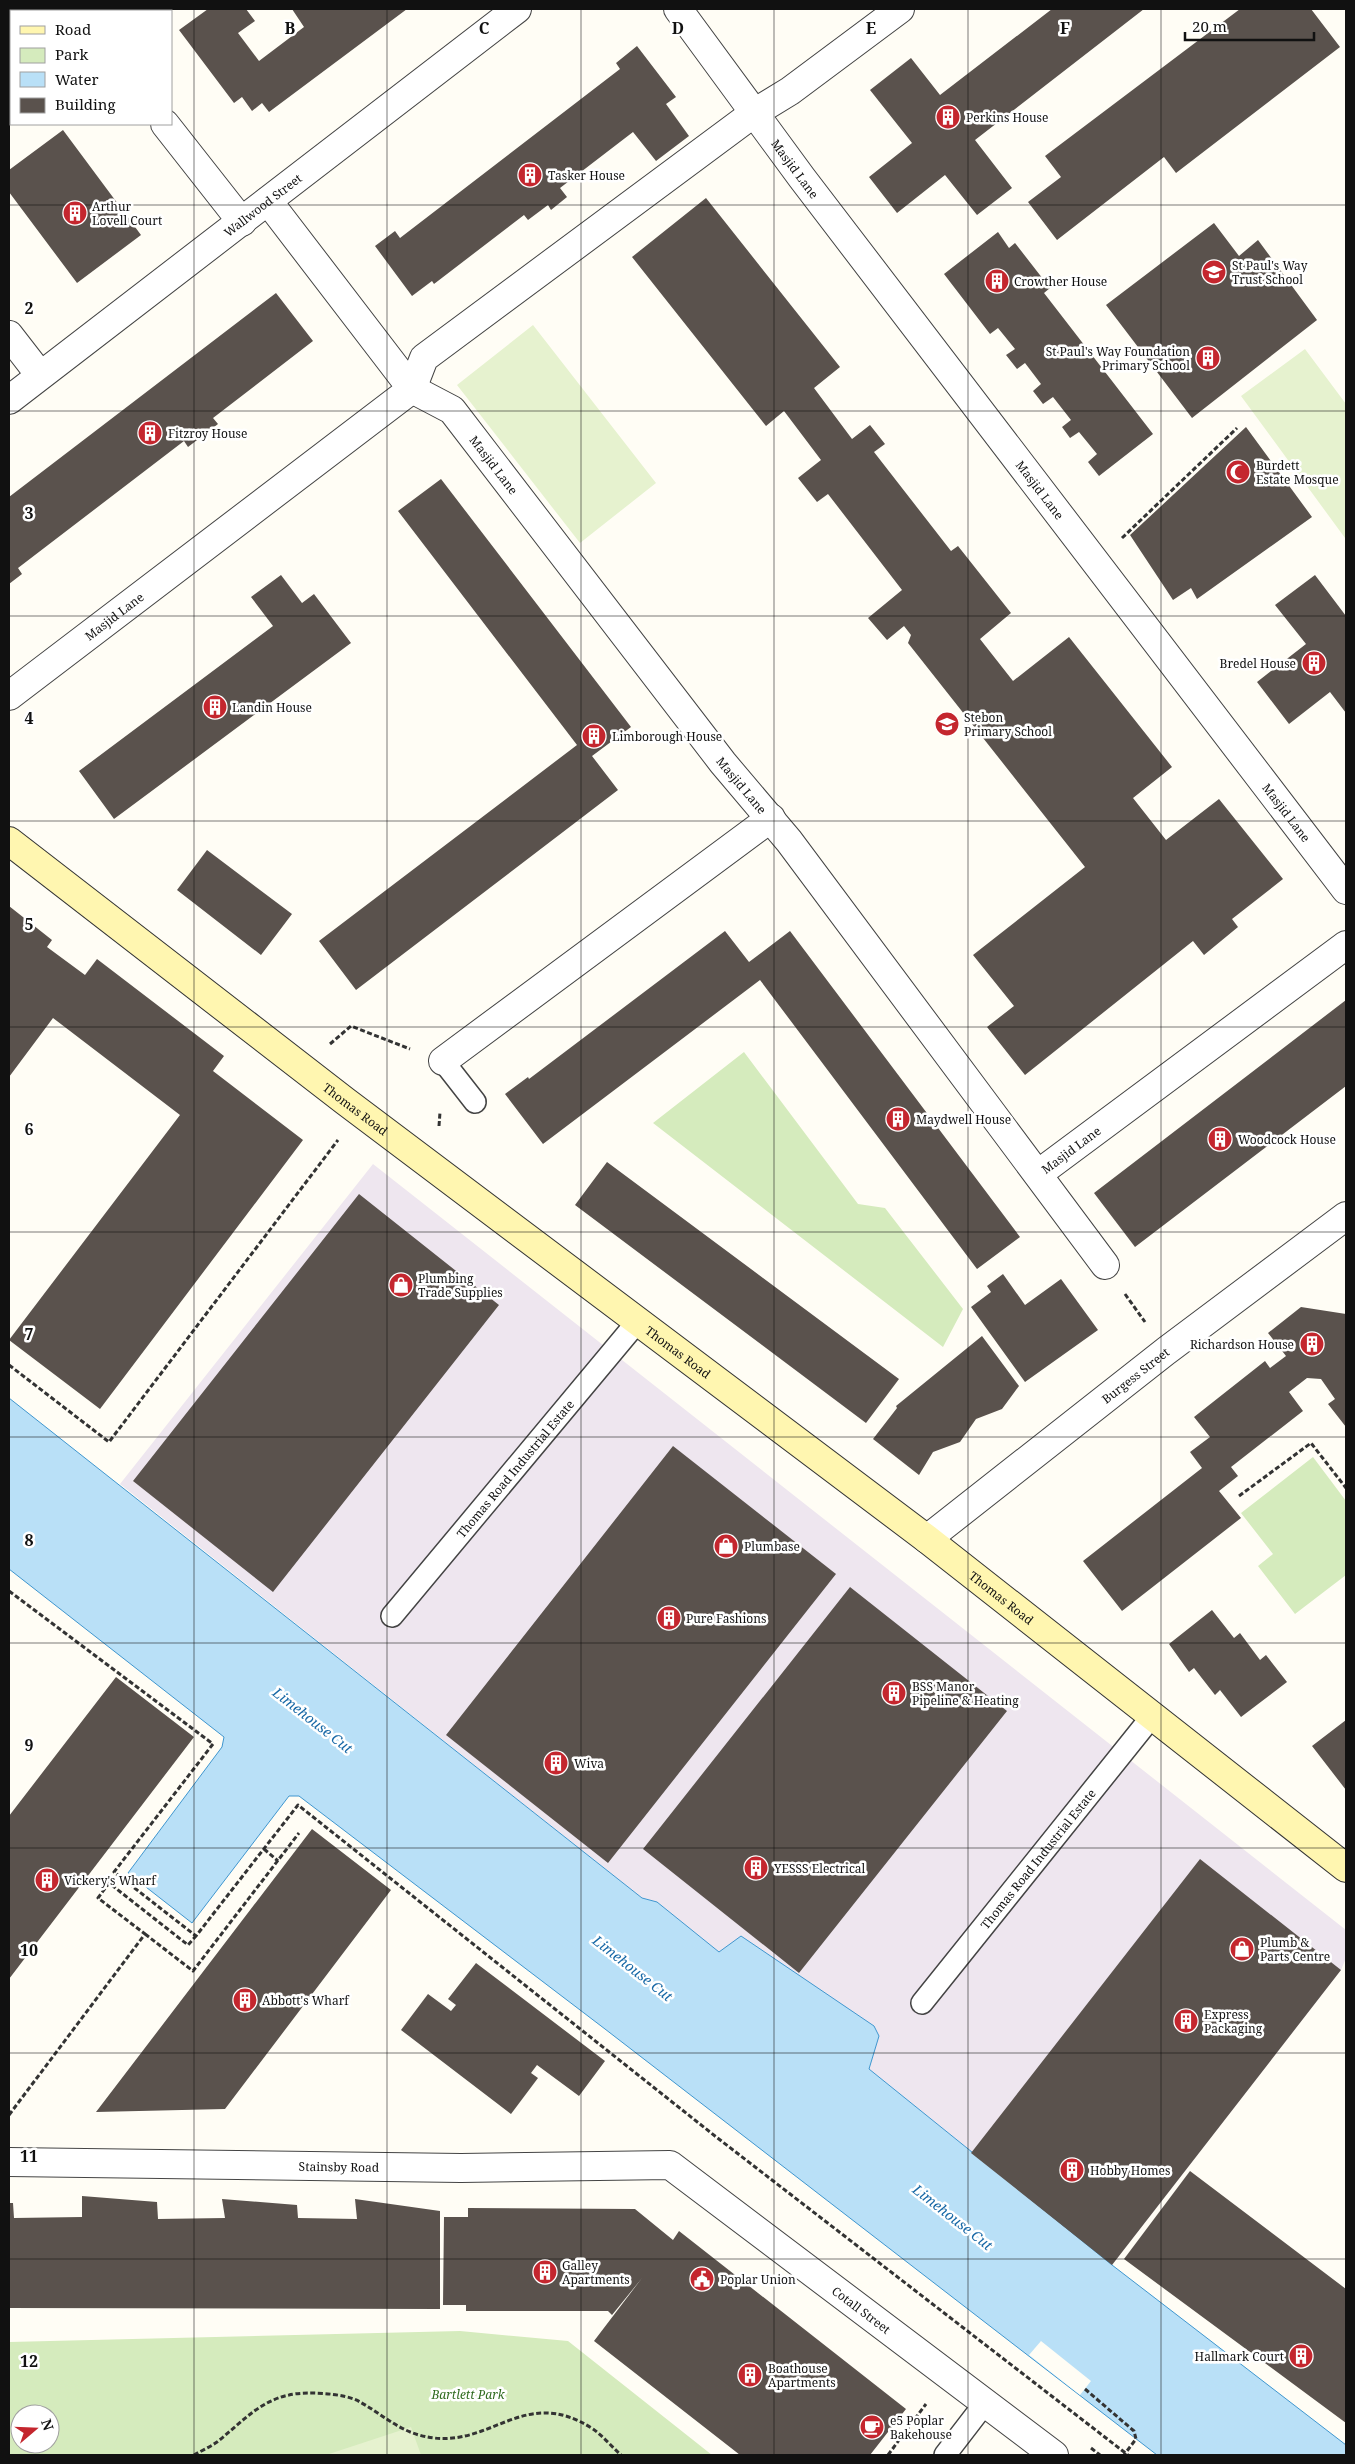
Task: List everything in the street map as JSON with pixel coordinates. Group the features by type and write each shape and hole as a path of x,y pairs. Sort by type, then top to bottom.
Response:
{"street":[{"name":"Wallwood Street","path":"9,400 517,9"},
{"name":"Masjid Lane","path":"678,9 754,113 1096,562 1338,860 1346,890"},
{"path":"412,389 424,358 754,113 790,91 900,9"},
{"path":"165,125 242,222"},
{"name":"Masjid Lane","path":"268,201 412,389 452,410 723,763 771,818 1105,1265"},
{"path":"9,335 40,375"},
{"name":"Masjid Lane","path":"9,696 412,389"},
{"path":"443,1061 771,818"},
{"name":"Thomas Road","path":"9,841 360,1112 927,1539 1346,1868"},
{"name":"Masjid Lane","path":"1038,1174 1346,945"},
{"name":"Burgess Street","path":"927,1539 1166,1351 1343,1226"},
{"name":"Stainsby Road","path":"9,2162 461,2168 670,2165"},
{"name":"Cotall Street","path":"670,2165 1054,2455"}],"lane":[{"path":"443,1061 475,1102"},
{"name":"Thomas Road Industrial Estate","path":"392,1616 638,1321"},
{"name":"Thomas Road Industrial Estate","path":"922,2002 1153,1716"},
{"path":"945,2455 985,2403"}],"path":[{"path":"1096,562 1237,428"},
{"path":"303,1067 350,1026 443,1061"},
{"path":"9,1365 109,1442 360,1112"},
{"path":"1105,1265 1166,1351"},
{"path":"1239,1496 1311,1443 1346,1488"},
{"path":"9,1590 213,1744 114,1872 196,1936"},
{"path":"299,1833 193,1971 98,1898 109,1883 188,1945 298,1805 715,2136 1126,2454 1136,2438 1134,2431 1085,2389"},
{"path":"264,1849 278,1860"},
{"path":"9,2115 145,1934"},
{"path":"194,2455 216,2443 248,2415 275,2399 309,2392 358,2400 390,2422 418,2435 440,2439 463,2438 482,2433 509,2419 534,2413 558,2413 594,2429 621,2455"},
{"path":"888,2455 925,2405"}],"shaded area":[{"path":"373,1164 1346,1930 1346,1958 1341,1970 1112,2265 869,2069 879,2036 719,1952 657,1902 642,1898 120,1484"}],"green space":[{"path":"533,325 656,483 580,543 457,385"},
{"path":"1305,349 1346,404 1345,538 1241,396"},
{"path":"744,1052 858,1204 885,1208 963,1309 943,1347 653,1123"},
{"path":"1313,1457 1346,1501 1346,1575 1295,1614 1258,1566 1273,1554 1241,1513"},
{"name":"Bartlett Park","path":"460,2331 568,2341 712,2455 9,2455 9,2342"},
{"path":"411,2427 421,2455 326,2455"}],"water":[{"name":"Limehouse Cut","path":"9,1398 642,1898 657,1902 719,1952 741,1936 874,2026 879,2036 869,2069 1112,2265 1346,2445 1346,2455 1157,2455 605,2029 299,1796 289,1796 192,1923 128,1873 222,1747 224,1737 9,1569"}],"pier":[{"path":"1041,2341 1091,2381 1080,2395 1029,2355"}],"building":[{"path":"11,9 95,10 12,10"},
{"path":"208,9 246,9 255,21 238,33 259,61 304,27 292,9 407,9 269,112 262,103 252,111 242,97 234,103 179,30"},
{"name":"Perkins House","path":"1052,9 1144,9 975,140 1012,188 977,215 945,175 897,213 869,177 912,143 870,90 911,58 940,95"},
{"path":"1240,9 1311,9 1340,47 1176,173 1164,157 1057,240 1028,202 1061,177 1045,156"},
{"name":"Tasker House","path":"637,46 676,97 666,104 689,136 656,161 633,132 560,188 567,197 551,210 548,205 528,220 524,215 434,284 432,281 412,296 375,246 395,231 400,238 620,69 616,63"},
{"name":"Arthur Lovell Court","path":"63,130 141,235 77,283 9,192 9,170"},
{"path":"706,198 840,367 814,388 852,439 870,425 885,444 874,452 951,551 958,546 1011,613 980,639 1013,681 1069,637 1172,767 1133,798 1166,840 1219,799 1283,879 1232,919 1238,927 1204,955 1193,941 1025,1075 987,1027 1014,1006 973,955 1085,867 908,643 911,635 904,626 887,640 868,618 902,590 828,494 817,502 798,478 821,460 784,411 766,426 632,257"},
{"name":"St Paul's Way Foundation Primary School","path":"1214,223 1239,256 1258,240 1317,320 1192,418 1106,305"},
{"path":"998,232 1009,248 1015,243 1050,288 1044,293 1153,434 1099,476 1088,462 1097,454 1079,432 1070,438 1062,427 1071,420 1053,397 1043,404 1033,391 1041,384 1025,363 1017,369 1006,355 1015,349 998,328 990,334 944,274"},
{"name":"Fitzroy House","path":"276,293 313,341 213,418 218,424 188,447 184,441 18,568 22,574 9,584 9,497"},
{"name":"Burdett Estate Mosque","path":"1246,427 1312,517 1197,599 1191,588 1173,600 1130,535"},
{"name":"Limborough House","path":"441,479 631,727 592,756 618,790 356,990 319,941 577,745 398,511"},
{"name":"Landin House","path":"281,575 302,603 314,594 351,643 114,819 79,771 273,626 251,597"},
{"name":"Bredel House","path":"1315,575 1346,616 1346,713 1330,692 1289,724 1257,682 1306,644 1275,605"},
{"path":"207,850 292,914 261,955 177,890"},
{"path":"9,906 52,940 47,947 85,975 97,959 224,1056 213,1071 303,1140 100,1409 9,1340 180,1115 53,1018 9,1077"},
{"name":"Maydwell House","path":"725,931 749,962 790,931 1020,1237 977,1269 760,980 543,1144 505,1094 528,1077 529,1079"},
{"name":"Woodcock House","path":"1346,1000 1346,1086 1135,1247 1094,1193"},
{"path":"607,1162 899,1379 866,1423 575,1205"},
{"path":"359,1194 499,1305 273,1592 133,1481"},
{"path":"1003,1274 1025,1305 1061,1279 1098,1330 1025,1382 971,1307 991,1292 987,1286"},
{"path":"1301,1307 1346,1314 1346,1427 1328,1404 1335,1399 1321,1379 1307,1378 1289,1392 1303,1411 1231,1467 1238,1476 1219,1491 1241,1518 1122,1611 1083,1561 1202,1468 1190,1452 1210,1437 1194,1417 1265,1361 1270,1368 1286,1356 1268,1333"},
{"path":"982,1336 1019,1386 1002,1409 976,1419 960,1442 933,1452 919,1475 873,1439 897,1408 896,1406"},
{"path":"673,1446 836,1574 608,1863 446,1735"},
{"path":"850,1587 1007,1711 799,1973 643,1849"},
{"path":"1212,1610 1234,1638 1240,1633 1260,1660 1266,1655 1287,1682 1241,1717 1220,1690 1215,1695 1194,1668 1189,1672 1169,1644"},
{"name":"Vickery's Wharf","path":"116,1677 194,1737 9,1979 9,1816"},
{"path":"1346,1720 1346,1790 1312,1746"},
{"name":"Abbott's Wharf","path":"312,1829 391,1890 225,2109 96,2112"},
{"path":"1200,1859 1341,1970 1112,2265 971,2153"},
{"path":"476,1963 605,2061 579,2096 537,2065 531,2073 538,2078 511,2114 401,2030 428,1994 451,2011 456,2005 448,1999"},
{"name":"Hallmark Court","path":"1190,2171 1346,2289 1346,2423 1124,2259"},
{"path":"82,2196 157,2202 158,2219 225,2218 222,2199 297,2205 298,2218 357,2219 355,2199 440,2211 440,2309 9,2308 9,2203 13,2203 14,2218 82,2217"},
{"name":"Boathouse Apartments","path":"468,2208 635,2209 673,2240 679,2231 906,2409 870,2455 740,2455 594,2341 642,2278 612,2315 608,2311 466,2311 466,2305 443,2305 444,2217 468,2217"}],"place":[{"name":"Perkins House","path":"948,117"},
{"name":"Tasker House","path":"530,175"},
{"name":"Arthur Lovell Court","path":"75,213"},
{"name":"St Paul's Way Trust School","path":"1214,272"},
{"name":"Crowther House","path":"997,281"},
{"name":"St Paul's Way Foundation Primary School","path":"1208,358"},
{"name":"Fitzroy House","path":"150,433"},
{"name":"Burdett Estate Mosque","path":"1238,472"},
{"name":"Bredel House","path":"1314,663"},
{"name":"Landin House","path":"215,707"},
{"name":"Stebon Primary School","path":"947,724"},
{"name":"Limborough House","path":"594,736"},
{"name":"Maydwell House","path":"898,1119"},
{"name":"Woodcock House","path":"1220,1139"},
{"name":"Plumbing Trade Supplies","path":"401,1285"},
{"name":"Richardson House","path":"1312,1344"},
{"name":"Plumbase","path":"726,1546"},
{"name":"Pure Fashions","path":"669,1618"},
{"name":"BSS Manor Pipeline & Heating","path":"894,1693"},
{"name":"Wiva","path":"556,1763"},
{"name":"YESSS Electrical","path":"756,1868"},
{"name":"Vickery's Wharf","path":"47,1880"},
{"name":"Plumb & Parts Centre","path":"1242,1949"},
{"name":"Abbott's Wharf","path":"245,2000"},
{"name":"Express Packaging","path":"1186,2021"},
{"name":"Hobby Homes","path":"1072,2170"},
{"name":"Galley Apartments","path":"545,2272"},
{"name":"Poplar Union","path":"702,2279"},
{"name":"Hallmark Court","path":"1301,2356"},
{"name":"Boathouse Apartments","path":"750,2375"},
{"name":"e5 Poplar Bakehouse","path":"872,2427"}]}
